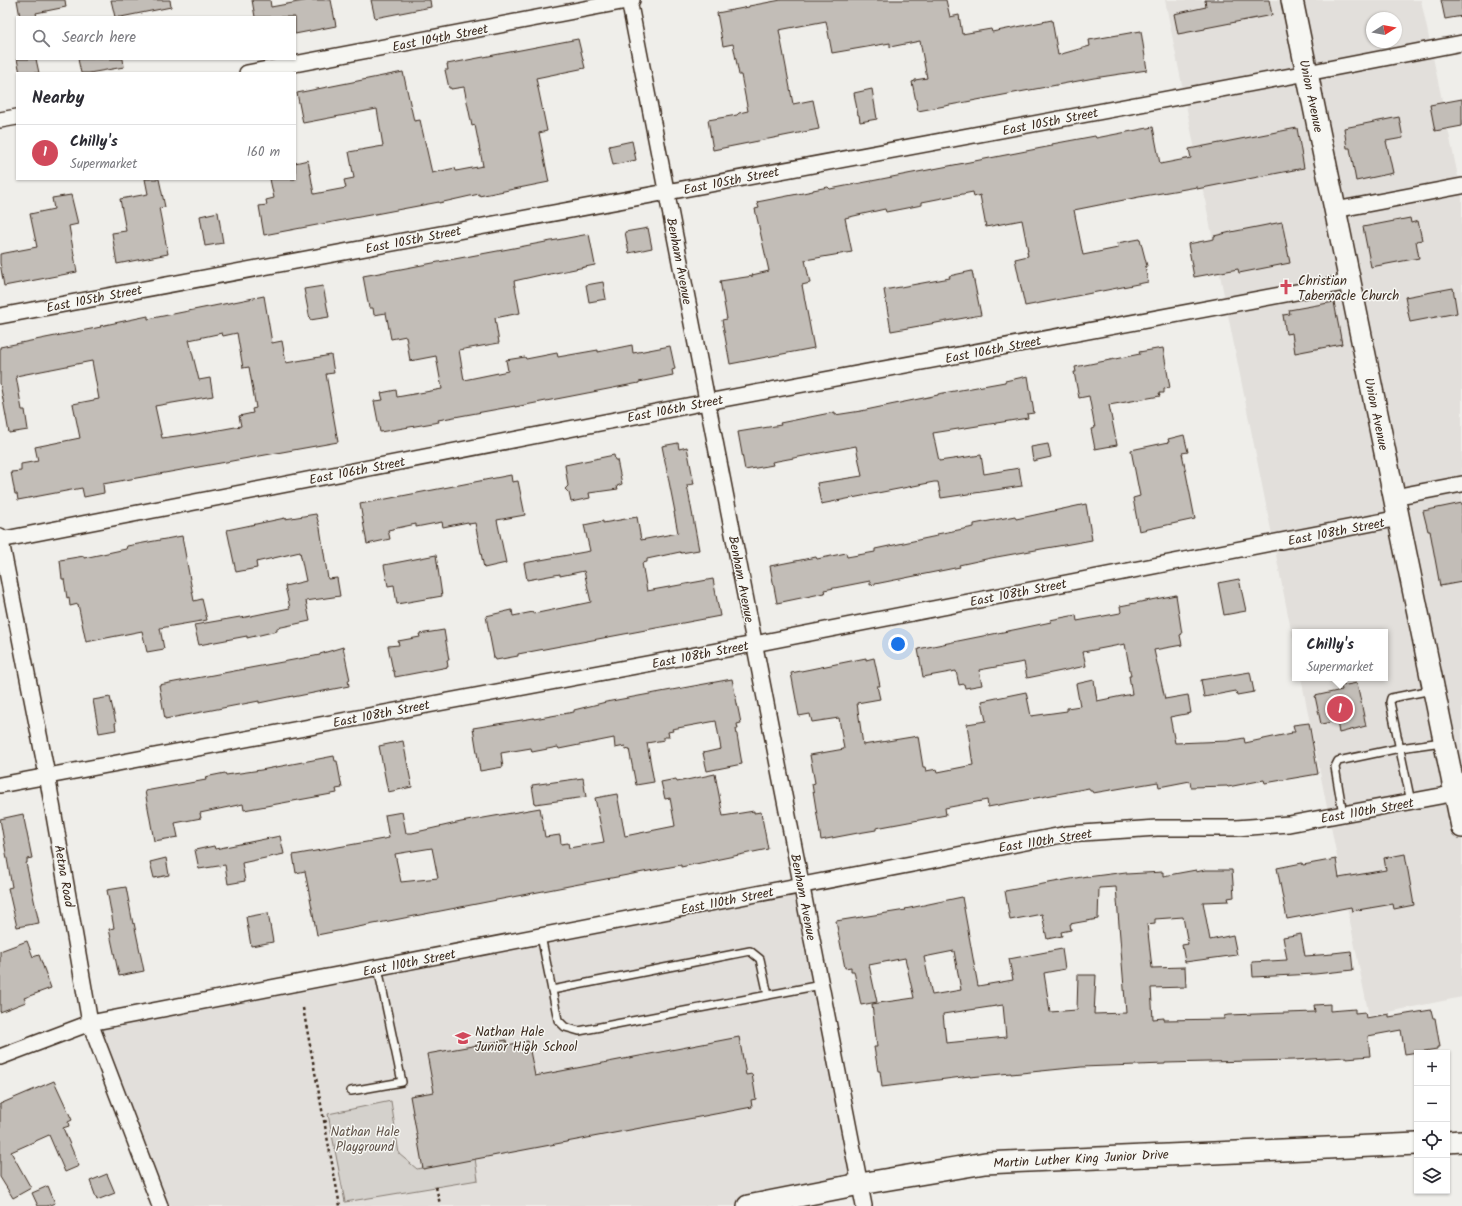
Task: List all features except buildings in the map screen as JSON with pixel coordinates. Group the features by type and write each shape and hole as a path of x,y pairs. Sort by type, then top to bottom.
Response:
{"main road":[{"name":"Union Avenue","path":"1292,0 1444,741 1458,793 1462,827"},
{"path":"1450,1142 1462,1141"},
{"name":"Martin Luther King Junior Drive","path":"748,1206 860,1184 985,1163 1414,1144"}],"street":[{"name":"East 104th Street","path":"252,72 630,0"},
{"name":"Benham Avenue","path":"630,0 864,1206"},
{"name":"East 105th Street","path":"0,316 1462,43"},
{"path":"0,120 16,117"},
{"path":"1336,210 1462,186"},
{"name":"East 106th Street","path":"0,538 708,402 1350,282"},
{"path":"1394,497 1462,484"},
{"name":"East 108th Street","path":"0,785 754,644 1399,518"},
{"name":"Aetna Road","path":"0,538 47,775 90,1023 160,1206"},
{"name":"East 110th Street","path":"0,1057 90,1023 1067,834 1157,828 1236,828 1289,824 1458,793"}],"lane":[{"path":"1411,802 1390,702 1391,698 1434,690"},
{"path":"1343,814 1335,767 1338,761 1400,748 1444,741"},
{"path":"541,936 558,1020 565,1027 579,1031 821,985"},
{"path":"552,990 750,952 760,959 768,995"},
{"path":"351,1091 402,1082 378,968"}],"path":[{"path":"303,1008 340,1206"},
{"path":"324,1122 330,1120"},
{"path":"436,1187 440,1204"}],"shaded area":[{"path":"1165,0 1421,0 1460,186 1462,186 1462,997 1369,1016 1302,681 1388,681 1388,629 1292,629 1292,635"},
{"name":"Nathan Hale Junior High School","path":"802,885 860,1184 748,1206 160,1206 90,1023"}],"green space":[{"name":"Nathan Hale Playground","path":"391,1101 399,1154 417,1169 475,1158 478,1180 345,1202 328,1114"}],"place":[{"name":"Christian Tabernacle Church","path":"1286,287"},
{"name":"Chilly's","path":"1340,709"},
{"name":"Nathan Hale Junior High School","path":"463,1038"}]}
